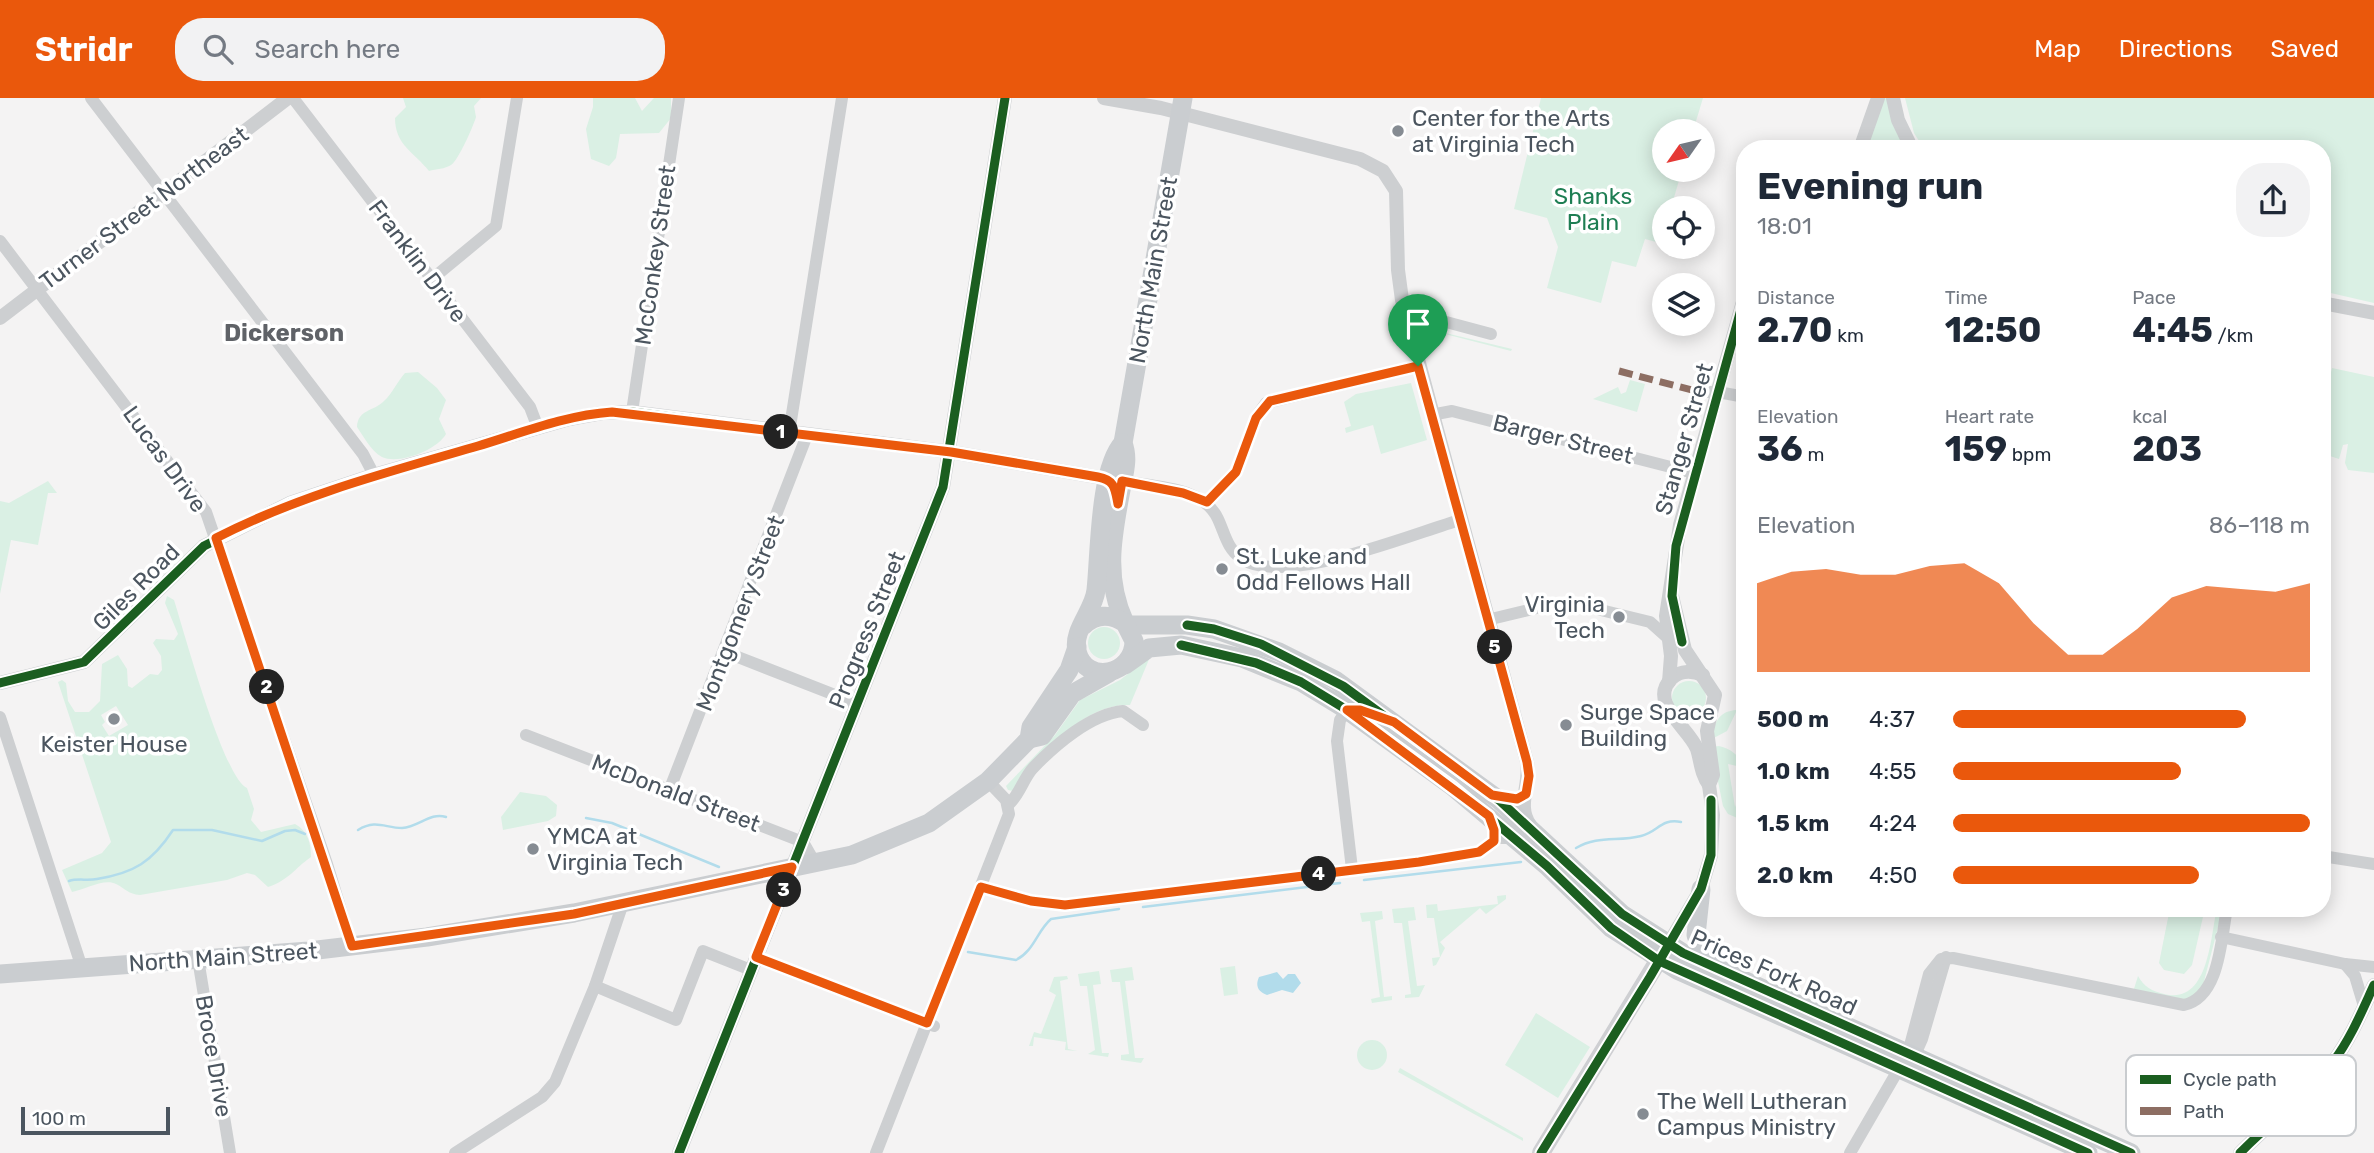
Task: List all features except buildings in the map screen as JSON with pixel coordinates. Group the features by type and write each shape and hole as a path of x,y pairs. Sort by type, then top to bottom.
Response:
{"main road":[{"name":"North Main Street","path":"1083,626 1096,594 1101,520 1116,480 1114,453 1123,443 1182,105"},
{"path":"1116,480 1113,484 1118,504 1113,532 1111,581 1134,648 1117,669"},
{"path":"1126,624 1105,615 1083,626 1077,647 1084,664 1098,672 1117,669 1149,648 1181,645 1242,658 1353,704"},
{"name":"Prices Fork Road","path":"1126,624 1187,625 1236,636 1309,666 1360,710 1394,722 1492,795 1535,831 1664,953 1729,973 2088,1153"},
{"name":"North Main Street","path":"1030,739 1031,727 1069,670 1077,647"},
{"name":"North Main Street","path":"0,974 352,946 475,930 623,903 814,863 896,839 943,815 988,781 1030,739 1042,736 1072,694 1117,669"},
{"name":"Prices Fork Road","path":"1353,704 1515,838 1611,928 1903,1061 2131,1153"},
{"path":"1701,888 1696,924 1699,944 1729,973"},
{"path":"1541,1153 1664,953"}],"street":[{"path":"91,98 363,454 374,475"},
{"name":"Turner Street Northeast","path":"0,318 290,98"},
{"name":"Franklin Drive","path":"290,98 530,407 538,428"},
{"path":"432,279 496,226 517,98"},
{"name":"McConkey Street","path":"632,412 679,98"},
{"path":"789,433 842,98"},
{"name":"Progress Street","path":"679,1153 931,521 951,452 1005,98"},
{"path":"1104,98 1182,105 1360,159 1383,171 1396,191 1398,270 1405,311 1527,762 1529,776 1523,798 1526,819 1535,831"},
{"path":"1863,140 1878,98"},
{"path":"1893,98 1898,120 1908,140"},
{"name":"Lucas Drive","path":"0,241 206,512 352,946"},
{"path":"2331,305 2374,313"},
{"path":"1405,311 1491,334"},
{"name":"Stanger Street","path":"1669,682 1666,616 1672,596 1678,536 1736,326"},
{"path":"1207,502 1236,472 1263,406 1278,398 1418,366"},
{"path":"1700,392 1717,391 1736,395"},
{"name":"Barger Street","path":"1431,415 1452,411 1694,473"},
{"name":"Giles Road","path":"0,683 84,662 105,645 192,557 216,538 290,503 374,475 586,415 632,412 951,452 1116,480"},
{"name":"Montgomery Street","path":"670,791 807,435"},
{"path":"1116,480 1183,493 1207,502 1234,552 1241,559 1266,568 1304,566 1460,520"},
{"name":"Stanger Street","path":"1672,596 1685,650 1703,675"},
{"path":"1488,620 1561,603 1576,604 1650,622 1669,639"},
{"path":"1650,622 1666,616"},
{"path":"725,652 858,704"},
{"path":"1664,953 1701,888 1711,855 1713,815 1709,785 1703,777 1696,747 1665,703 1669,682 1685,672 1703,675 1715,695 1707,745 1713,775 1709,785"},
{"path":"1352,869 1337,741 1340,720 1353,704"},
{"path":"876,1153 931,1025 1009,814 1009,804 1032,768 1107,712 1123,711 1143,725"},
{"path":"1673,716 1685,721 1696,721 1710,713"},
{"path":"0,717 82,968"},
{"name":"McDonald Street","path":"526,735 803,842"},
{"path":"988,781 1009,804"},
{"path":"1492,795 1507,799 1523,798"},
{"path":"1489,816 1494,830 1494,841"},
{"path":"981,887 1031,901 1065,905 1479,852 1494,841 1515,838"},
{"path":"803,842 814,863"},
{"path":"2331,857 2374,864"},
{"path":"455,1153 551,1088 595,986 623,903"},
{"path":"1850,1153 1903,1061 1928,974 1946,957 2184,1005 2194,1003 2208,989 2225,917"},
{"path":"2221,937 2345,964 2374,967"},
{"path":"595,986 676,1020 703,951 754,963 931,1025"},
{"name":"Broce Drive","path":"198,959 230,1153"},
{"path":"2345,964 2355,976 2364,1006"},
{"path":"2337,1055 2350,1038 2374,985"},
{"path":"2240,1153 2258,1136"}],"green space":[{"path":"403,98 481,98 474,106 476,117 469,136 451,165 429,171 402,142 395,118 406,107"},
{"path":"593,98 635,98 642,111 654,98 671,98 671,118 659,133 620,134 616,158 609,166 591,159 586,129"},
{"name":"Shanks Plain","path":"1541,98 1703,98 1697,119 1652,119 1652,182 1679,182 1674,196 1652,196 1652,241 1645,239 1636,267 1612,261 1601,303 1547,288 1558,247 1547,218 1514,209"},
{"path":"1883,98 1888,98 1900,140 1869,140"},
{"path":"1905,98 2374,98 2374,303 2331,293 2331,140 1918,140"},
{"path":"1425,328 1512,349 1511,351 1441,333 1429,338 1426,349 1421,334"},
{"path":"2332,368 2374,377 2374,473 2348,470 2345,463 2348,444 2343,445 2339,459 2331,456"},
{"path":"418,372 437,388 446,400 439,419 446,434 435,445 417,454 398,459 382,457 374,451 357,427 358,421 363,414 387,398 405,373"},
{"path":"1630,380 1645,384 1637,412 1593,399 1618,387 1621,394 1626,392"},
{"path":"1411,383 1427,440 1381,454 1373,425 1346,433 1345,428 1351,426 1344,402 1356,394"},
{"path":"48,481 57,493 48,493 38,545 11,540 0,594 0,501 9,503"},
{"path":"167,596 174,600 216,733 238,779 247,788 254,809 251,820 261,832 295,824 308,838 311,857 286,878 268,887 255,875 247,873 227,880 140,895 111,883 100,883 72,892 62,870 102,853 111,842 58,682 62,680 66,683 68,701 75,712 89,712 100,701 102,664 118,655 127,669 128,686 132,688 150,674 158,675 162,670 161,656 153,643 156,639 174,640 178,634 165,603","holes":["116,706 128,725 109,736 102,725 105,722 101,715"]},
{"path":"1104,627 1116,631 1120,643 1116,655 1104,659 1092,655 1088,643 1092,631"},
{"path":"1150,657 1130,705 1095,713 1079,722 1049,748 1013,791 1008,790 1006,786 1055,735 1080,700 1120,680"},
{"path":"1689,681 1701,686 1706,698 1701,710 1689,715 1677,710 1672,698 1677,686"},
{"path":"1730,711 1736,712 1727,731 1710,740 1715,724 1721,716"},
{"path":"1719,746 1736,755 1736,766 1728,764 1736,817 1728,814 1723,806 1711,747"},
{"path":"520,792 546,796 557,805 556,816 548,821 503,830 501,817"},
{"path":"1506,895 1506,899 1486,914 1480,908 1440,942 1445,948 1436,965 1433,966 1432,958 1440,957 1434,918 1427,918 1426,905 1437,904 1438,911 1498,904 1497,896"},
{"path":"1414,907 1416,920 1408,921 1417,986 1425,985 1419,997 1405,998 1405,995 1411,994 1402,923 1394,923 1392,909"},
{"path":"1382,911 1383,919 1375,921 1384,997 1392,996 1392,1000 1372,1003 1371,999 1380,997 1370,921 1362,922 1360,913"},
{"path":"2168,917 2203,917 2192,965 2184,974 2164,970 2159,963"},
{"path":"2215,917 2221,917 2202,989 2187,1000 2133,992 2138,976 2149,988 2164,994 2179,995 2199,980 2209,951"},
{"path":"1235,966 1238,994 1224,996 1220,968"},
{"path":"1132,967 1134,980 1125,981 1135,1058 1144,1058 1141,1063 1121,1060 1121,1055 1129,1054 1120,982 1112,982 1110,970"},
{"path":"1099,971 1101,984 1093,985 1102,1053 1109,1053 1108,1057 1088,1054 1095,1050 1087,986 1080,986 1078,974"},
{"path":"1067,976 1068,979 1060,981 1068,1049 1077,1051 1065,1050 1066,1042 1034,1037 1033,1046 1029,1046 1034,1032 1041,1034 1056,995 1049,991 1054,977"},
{"path":"1536,1013 1590,1047 1558,1098 1505,1065"},
{"path":"1372,1040 1383,1044 1387,1055 1383,1066 1372,1070 1361,1066 1357,1055 1361,1044"},
{"path":"1400,1068 1523,1138 1523,1141 1398,1072"}],"water":[{"path":"1277,972 1283,979 1288,974 1295,974 1301,983 1293,993 1282,990 1267,995 1261,992 1257,986 1259,977"}],"waterway":[{"path":"358,830 370,825 402,828 435,816 446,817"},
{"path":"586,818 612,823 719,867"},
{"path":"1576,848 1592,841 1633,838 1669,822 1681,822"},
{"path":"69,881 97,879 132,869 149,858 173,830 212,830 262,841 285,831 295,830 305,834"},
{"path":"1364,880 1521,862"},
{"path":"1143,907 1340,883"},
{"path":"968,952 1016,960 1027,951 1051,919 1119,909"}],"marked path":[{"path":"1619,371 1700,392"}],"cycle path":[{"path":"679,1153 943,487 1005,98"},
{"path":"1682,642 1672,596 1676,546 1736,328"},
{"path":"0,683 84,662 204,546 290,503 374,475 569,419 602,413 632,412 951,452"},
{"path":"1187,625 1214,629 1261,644 1343,686 1499,800 1622,914 1683,953 2131,1153"},
{"path":"1181,645 1256,663 1301,682 1347,710 1452,786 1547,866 1611,928 1659,961 2088,1153"},
{"path":"1541,1153 1701,889 1711,855 1711,800"},
{"path":"2338,1055 2351,1034 2374,985"},
{"path":"2240,1153 2258,1136"}],"place":[{"name":"Center for the Arts at Virginia Tech","path":"1398,131"},
{"name":"St. Luke and Odd Fellows Hall","path":"1222,569"},
{"name":"Virginia Tech","path":"1619,617"},
{"name":"Keister House","path":"114,719"},
{"name":"Surge Space Building","path":"1566,725"},
{"name":"YMCA at Virginia Tech","path":"533,849"},
{"name":"The Well Lutheran Campus Ministry","path":"1643,1114"}],"district":[{"name":"Dickerson","path":"284,333"}],"route":[{"path":"1418,366 1527,762 1529,776 1526,794 1517,799 1492,795 1394,722 1360,710 1347,710 1489,816 1495,835 1494,841 1479,852 1419,862 1065,905 1031,901 981,887 927,1023 756,957 792,867 574,914 352,946 216,538 314,494 569,419 612,412 632,412 951,452 1109,479 1116,491 1118,504 1122,481 1183,493 1207,502 1236,472 1258,412 1270,401 1418,366"}]}
